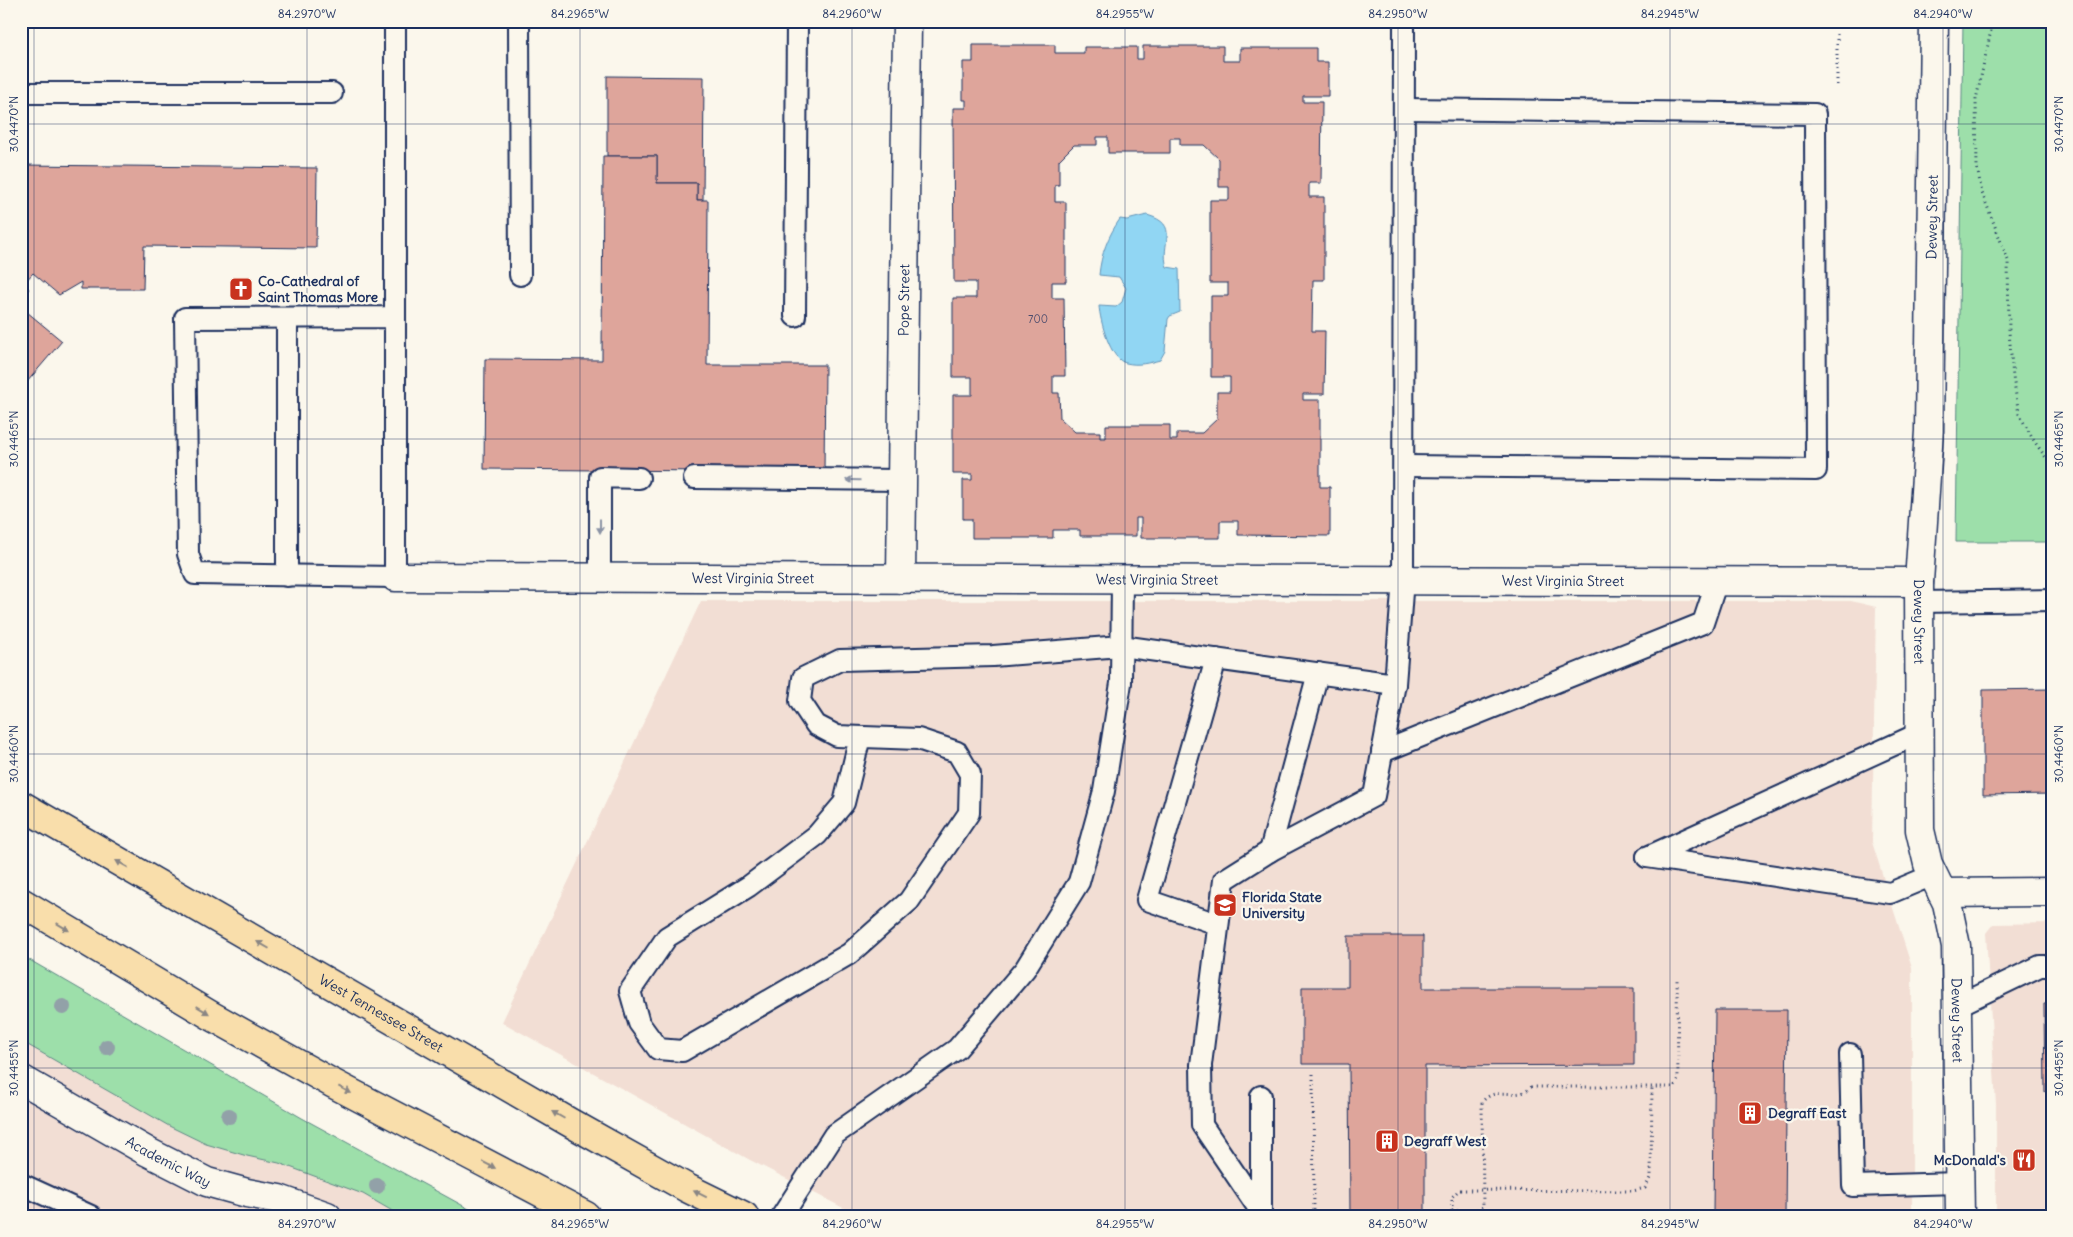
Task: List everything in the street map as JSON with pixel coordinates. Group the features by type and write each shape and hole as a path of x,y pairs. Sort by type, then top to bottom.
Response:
{"main road":[{"name":"West Tennessee Street","path":"21,805 569,1122 687,1188 744,1216"},
{"path":"21,902 210,1015 332,1083 586,1216"}],"street":[{"name":"Pope Street","path":"901,579 907,21"},
{"name":"Dewey Street","path":"1934,21 1929,431 1919,592 1920,830 1928,864 1947,903 1956,946 1960,1216"},
{"name":"West Virginia Street","path":"395,577 1717,581 1919,592"},
{"path":"1938,884 2052,892"},
{"name":"Academic Way","path":"21,1079 148,1152 207,1182 247,1193 279,1199 327,1216"}],"lane":[{"path":"395,21 395,318 395,577 195,574 188,554 185,318 395,318"},
{"path":"519,21 520,275"},
{"path":"795,316 797,21"},
{"path":"1261,1214 1202,1125 1201,1065 1217,924 1224,880 1270,850 1374,796 1395,684 1403,579 1404,21"},
{"path":"21,93 332,93"},
{"path":"1404,109 1815,114 1816,470 1404,466"},
{"path":"287,318 287,576"},
{"path":"600,578 600,477 639,478"},
{"path":"694,478 902,480"},
{"path":"782,1216 834,1135 956,1050 1025,969 1079,882 1104,791 1121,682 1122,579"},
{"path":"1382,752 1702,623 1717,581"},
{"path":"1919,592 2052,600"},
{"path":"860,737 844,803 818,836 749,886 667,937 630,991 639,1023 658,1050 682,1051 848,954 908,901 968,813 970,774 956,752 918,739 836,736 816,725 800,701 803,678 840,660 993,656 1121,646 1395,684"},
{"path":"1216,659 1147,900 1217,924"},
{"path":"1270,850 1318,673"},
{"path":"1920,734 1647,857 1890,893 1938,884"},
{"path":"1957,1006 2040,966 2052,966"},
{"path":"1850,1054 1853,1186 1959,1183"},
{"path":"1261,1096 1261,1214"},
{"path":"21,1184 91,1216"}],"path":[{"path":"1993,21 1976,100 1977,167 1982,193 2008,260 2009,332 2019,414 2034,442 2052,466"},
{"path":"1837,32 1837,85"},
{"path":"1452,1211 1482,1209 1482,1102 1488,1095 1495,1093 1523,1093 1531,1087 1674,1087 1678,1080 1677,978"},
{"path":"1313,1074 1314,1216"},
{"path":"1452,1216 1452,1197 1459,1190 1633,1191 1645,1188 1651,1176 1652,1087"}],"shaded area":[{"name":"Florida State University","path":"701,601 1851,601 1876,607 1872,842 1912,968 1912,1216 859,1216 853,1213 750,1160 502,1022"},
{"path":"2052,923 2052,1216 1996,1216 1996,1105 1986,933 1993,924"},
{"path":"21,955 302,1118 482,1216 21,1216"}],"green space":[{"path":"1963,21 2052,21 2052,542 1956,542"},
{"path":"21,955 302,1118 482,1216 401,1216 363,1194 279,1163 206,1144 169,1126 21,1041"}],"water":[{"path":"1147,215 1158,219 1167,230 1165,258 1167,267 1179,269 1180,312 1170,316 1168,319 1165,351 1160,360 1143,364 1130,364 1120,360 1115,355 1107,339 1099,306 1116,307 1122,302 1126,288 1119,277 1099,275 1101,260 1106,246 1120,219 1127,220"}],"building":[{"path":"973,45 1055,45 1055,53 1084,53 1084,47 1137,47 1137,59 1143,59 1143,46 1223,46 1223,61 1240,61 1240,48 1316,48 1316,62 1328,62 1328,96 1303,96 1303,102 1322,102 1321,183 1309,183 1309,197 1324,197 1324,280 1313,280 1312,331 1325,331 1324,394 1303,394 1303,400 1320,400 1320,487 1330,487 1330,536 1238,535 1238,521 1220,521 1220,538 1141,538 1141,518 1136,518 1136,536 1080,536 1080,530 1053,530 1053,538 972,538 972,519 963,519 963,480 972,480 972,474 953,474 953,395 972,395 972,377 953,377 953,298 976,298 976,282 954,282 953,108 966,108 966,100 963,100 963,62 973,62","holes":["1097,137 1108,137 1108,153 1170,153 1170,138 1180,138 1180,145 1204,145 1219,159 1219,187 1229,187 1229,200 1210,200 1210,283 1228,283 1228,296 1211,296 1211,377 1230,377 1230,392 1217,392 1217,419 1202,433 1177,433 1177,440 1170,440 1170,425 1106,425 1106,438 1100,438 1100,432 1075,432 1060,418 1059,393 1053,393 1053,376 1065,376 1064,298 1052,298 1052,282 1066,282 1066,202 1055,202 1055,185 1059,185 1059,160 1074,145 1097,145"]},
{"path":"607,76 704,77 703,200 697,200 697,183 657,183 657,156 607,156"},
{"path":"603,156 657,156 657,183 697,183 697,200 708,200 707,365 825,365 824,472 484,469 485,359 602,360"},
{"path":"21,165 317,168 316,248 144,246 143,289 81,289 81,282 59,295 33,273 23,284 29,289 21,298"},
{"path":"21,307 62,341 21,389"},
{"path":"2052,689 2052,794 1983,795 1983,690"},
{"name":"Degraff West","path":"1348,936 1423,936 1423,988 1634,988 1634,1065 1425,1066 1425,1216 1350,1216 1349,1064 1302,1064 1302,987 1348,987"},
{"path":"2044,1004 2052,1004 2052,1092 2045,1092"},
{"name":"Degraff East","path":"1715,1010 1787,1010 1785,1216 1713,1216"}],"place":[{"name":"Co-Cathedral of Saint Thomas More","path":"241,289"},
{"name":"Florida State University","path":"1225,905"},
{"name":"Degraff East","path":"1750,1113"},
{"name":"Degraff West","path":"1387,1141"},
{"name":"McDonald's","path":"2024,1160"}]}
